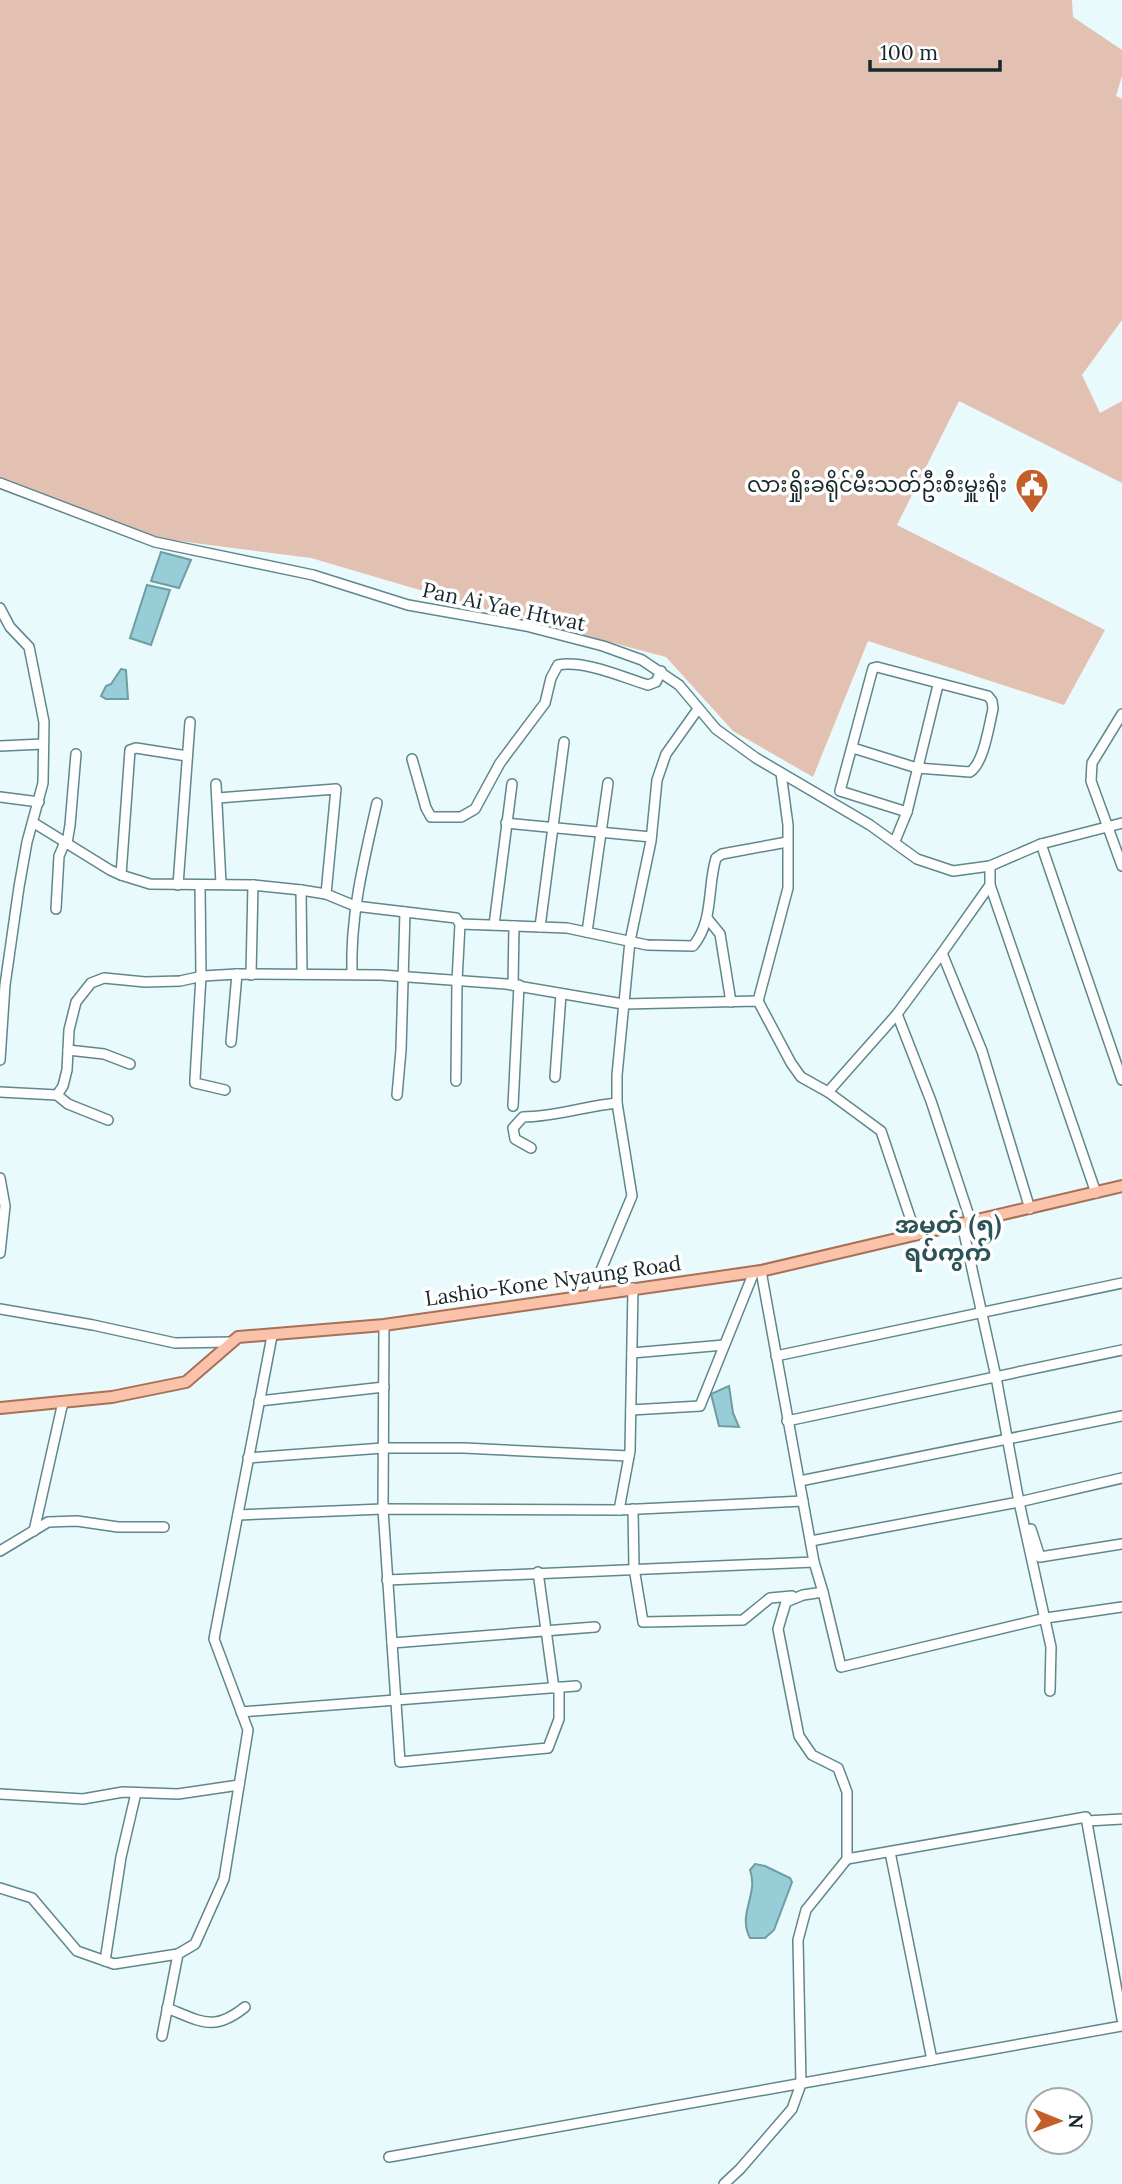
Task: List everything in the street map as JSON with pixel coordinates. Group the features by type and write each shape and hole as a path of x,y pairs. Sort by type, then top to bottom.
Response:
{"main road":[{"name":"Lashio-Kone Nyaung Road","path":"232,1342 238,1337 384,1325 757,1271 1122,1186"},
{"path":"0,1408 112,1397 186,1382 232,1342"}],"street":[{"name":"Pan Ai Yae Htwat","path":"0,484 155,542 313,575 408,606 526,626 603,646 642,660 679,685 716,729 781,773 895,841 917,859 953,871 990,866 1041,844 1122,823"},
{"path":"0,608 9,627 29,647 44,722 43,783 27,842 19,887 5,985 0,1060"},
{"path":"412,759 431,817 461,817 475,809 500,763 545,704 551,678 558,665 585,665 648,685 656,682 661,671"},
{"path":"853,748 917,768 964,773 977,768 993,709 988,696 873,668 841,791 907,812"},
{"path":"895,841 907,812 938,685"},
{"path":"591,1294 632,1196 617,1103 630,941 651,837 657,780 666,754 698,709"},
{"path":"1122,714 1092,763 1090,771 1091,781 1122,866"},
{"path":"178,885 190,722"},
{"path":"540,927 564,742"},
{"path":"0,746 43,744"},
{"path":"121,874 130,750 136,748 187,756"},
{"path":"56,909 59,856 66,843 76,754"},
{"path":"781,773 788,825 788,888 758,1001 801,1077 828,1092 881,1131 916,1235"},
{"path":"587,932 607,783"},
{"path":"216,784 221,884"},
{"path":"494,925 512,784"},
{"path":"218,798 336,789 326,894"},
{"path":"0,797 39,802"},
{"path":"352,974 351,949 355,906 377,803"},
{"path":"34,822 110,870 150,884 253,885 301,890 326,894 355,906 457,918 460,924 456,1081"},
{"path":"506,823 651,837"},
{"path":"460,924 567,928 647,945 684,948 693,946 702,936 707,918 716,858 722,854 787,842"},
{"path":"1041,844 1122,1080"},
{"path":"990,866 990,885 1096,1193"},
{"path":"200,885 201,976 195,1083 225,1090"},
{"path":"251,975 253,885"},
{"path":"828,1092 897,1014 990,885"},
{"path":"301,890 302,974"},
{"path":"397,1095 405,912"},
{"path":"707,918 720,934 731,1002"},
{"path":"513,926 516,985 513,1106"},
{"path":"942,953 982,1051 1030,1209"},
{"path":"57,1096 63,1086 69,1030 76,1002 91,983 104,978 145,982 237,974 352,974 516,985 623,1004 758,1001"},
{"path":"231,1042 237,974"},
{"path":"555,1077 561,994"},
{"path":"897,1014 931,1101 966,1223 1019,1502 1046,1618 1051,1647 1050,1691"},
{"path":"68,1050 104,1054 130,1064"},
{"path":"0,1092 57,1096 68,1104 108,1120"},
{"path":"531,1148 515,1139 513,1128 523,1117 537,1118 592,1105 617,1103"},
{"path":"0,1178 5,1206 0,1253"},
{"path":"631,1410 700,1406 757,1271"},
{"path":"757,1271 776,1356 814,1562 841,1667 1046,1618 1122,1607"},
{"path":"776,1356 1122,1283"},
{"path":"619,1510 629,1456 633,1288"},
{"path":"0,1309 175,1343 232,1342"},
{"path":"384,1325 383,1509 400,1762 548,1748 559,1719 538,1572"},
{"path":"0,1888 32,1898 78,1951 114,1964 178,1954 195,1944 223,1879 248,1730 214,1639 272,1336"},
{"path":"632,1353 724,1345"},
{"path":"787,1422 1122,1350"},
{"path":"259,1401 384,1387"},
{"path":"34,1531 63,1402"},
{"path":"800,1481 1122,1416"},
{"path":"248,1458 383,1448 464,1448 629,1456"},
{"path":"811,1541 1019,1502 1122,1478"},
{"path":"238,1515 383,1509 619,1510 803,1501"},
{"path":"1019,1502 1028,1518 1040,1558 1122,1544"},
{"path":"633,1509 634,1568 643,1622 743,1620 770,1598 823,1592"},
{"path":"0,1551 48,1522 77,1521 118,1527 164,1527"},
{"path":"387,1580 814,1562"},
{"path":"724,2184 792,2109 801,2084 798,1940 806,1910 847,1859 847,1792 838,1768 812,1755 799,1736 778,1629 786,1602 803,1595"},
{"path":"392,1643 595,1627"},
{"path":"241,1712 576,1686"},
{"path":"0,1794 83,1798 123,1792 177,1794 239,1786"},
{"path":"105,1961 121,1857 136,1793"},
{"path":"847,1859 1086,1817 1122,2019"},
{"path":"1087,1821 1122,1819"},
{"path":"890,1852 932,2060"},
{"path":"162,2036 178,1954"},
{"path":"167,2008 206,2023 229,2020 245,2007"},
{"path":"389,2157 1122,2026"}],"shaded area":[{"path":"0,0 1072,0 1073,17 1122,50 1122,76 1116,96 1122,99 1122,320 1082,375 1100,413 1122,401 1122,483 959,401 897,525 1105,630 1064,705 868,641 813,777 733,731 666,657 488,610 311,558 156,538 0,479"}],"water":[{"path":"161,552 191,560 179,588 151,581"},
{"path":"147,585 170,590 151,645 130,638"},
{"path":"121,669 126,670 128,699 106,699 101,696 106,686 111,684"},
{"path":"729,1386 733,1413 739,1427 719,1426 711,1394"},
{"path":"755,1864 790,1878 792,1882 774,1930 765,1938 750,1938 747,1929 752,1888 750,1870"}],"place":[{"name":"လားရှိုးခရိုင်မီးသတ်ဦးစီးမှူးရုံး","path":"1032,515"}],"district":[{"name":"အမှတ် (၅) ရပ်ကွက်","path":"948,1239"}]}
